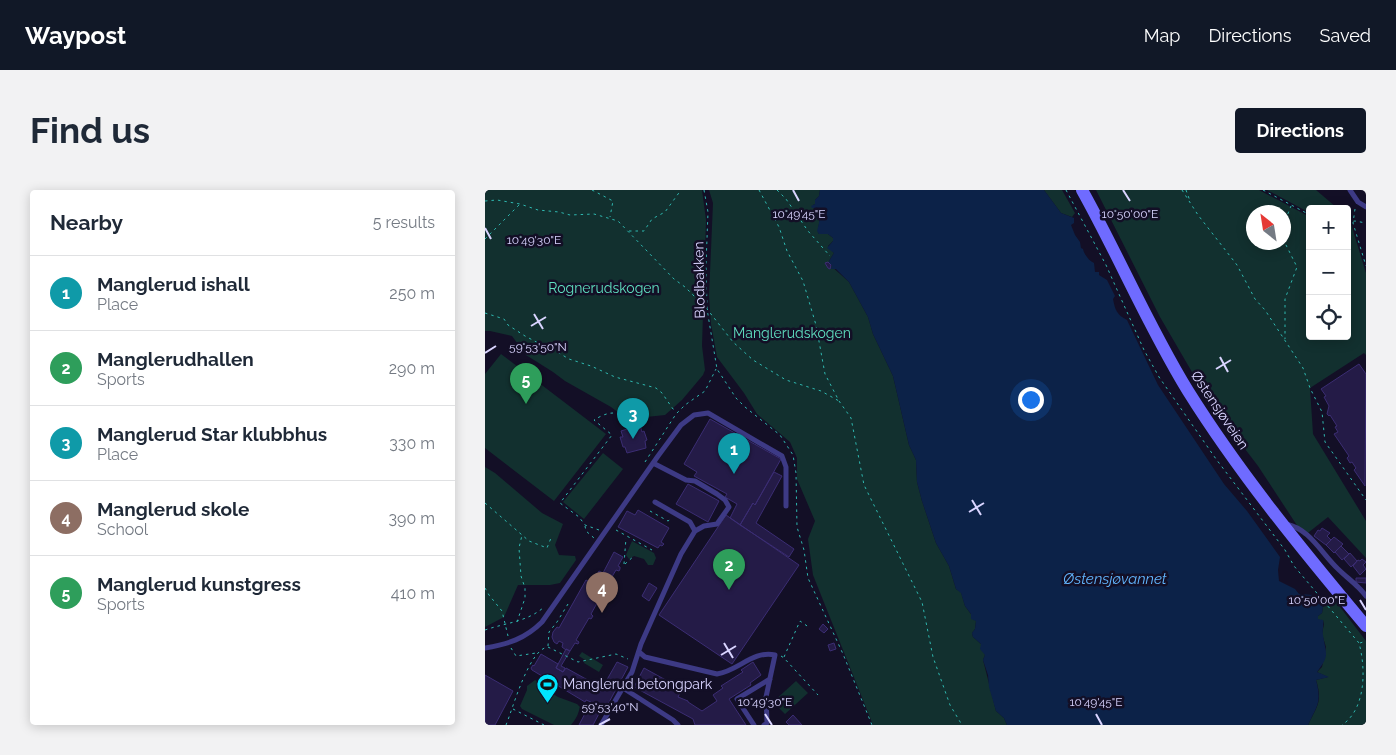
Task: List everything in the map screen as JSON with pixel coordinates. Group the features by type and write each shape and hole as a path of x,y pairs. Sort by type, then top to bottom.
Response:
{"main road":[{"name":"Østensjøveien","path":"1082,190 1179,375 1233,456 1283,523 1366,626"}],"lane":[{"path":"1350,190 1357,202 1366,206"},
{"path":"485,648 517,641 534,630 542,622 653,463 681,425 694,415 708,413 782,456 786,466 786,506"},
{"path":"601,725 623,688 673,569 695,531 704,526 717,524 729,507 725,500 695,481 686,480 653,463"},
{"path":"655,502 690,522 695,531"},
{"path":"1283,523 1305,532 1336,567 1366,596"},
{"path":"639,652 645,657 717,674 725,673 763,654 775,654 766,697 767,723 764,725"},
{"path":"754,725 737,699 770,678"},
{"path":"623,688 678,725"}],"path":[{"path":"592,190 613,201 609,218"},
{"path":"628,231 644,231 652,219 665,212 681,190"},
{"name":"Blodbakken","path":"678,412 705,391 717,369 707,309 708,212 704,190"},
{"path":"759,190 779,227 787,251 803,280 816,325 825,374 839,401 851,418 864,486 922,602 933,657 950,705 962,725"},
{"path":"777,190 786,199 808,231 830,256"},
{"path":"1182,190 1237,265 1255,299 1265,310 1303,368 1322,412 1325,442 1366,500"},
{"path":"1186,190 1190,203"},
{"path":"1263,190 1306,213"},
{"path":"485,201 497,200 520,204 538,210 570,215 594,214 618,221 674,279 707,309 733,342 753,360 786,380 821,391 839,401"},
{"path":"1357,202 1353,221 1366,266"},
{"path":"485,239 520,204"},
{"path":"1353,221 1366,223"},
{"path":"1285,341 1285,300 1297,267 1288,250"},
{"path":"485,312 504,320 508,325 525,336 544,346 549,346 569,359 615,377 656,388 673,409 678,412 645,461"},
{"path":"604,533 585,524 579,517 560,503 612,435 594,420 611,413 631,422 643,423"},
{"path":"485,503 529,541 547,548 551,538"},
{"path":"650,511 668,521 677,515"},
{"path":"585,524 586,531 599,541"},
{"path":"797,527 804,550 809,578 843,654 871,725"},
{"path":"613,529 652,550"},
{"path":"517,622 525,598 519,548 522,535"},
{"path":"626,537 624,564 634,556"},
{"path":"485,588 503,611 508,640"},
{"path":"485,630 517,622 535,615 549,603"},
{"path":"548,647 549,632 568,604"},
{"path":"784,658 799,620 810,628"},
{"path":"1359,643 1366,641"},
{"path":"510,647 516,656 533,652 537,653"},
{"path":"506,725 522,681 537,653 543,648 548,647 578,662 616,654 635,662"},
{"path":"775,654 784,658 818,695"},
{"path":"513,708 543,725"}],"green space":[{"name":"Rognerudskogen","path":"485,190 702,190 706,220 702,346 705,370 682,400 665,415 627,419 611,407 565,381 526,355 512,336 485,331"},
{"name":"Manglerudskogen","path":"709,190 820,190 819,196 813,205 813,208 816,208 819,213 818,232 819,234 828,234 833,238 833,241 828,246 834,253 829,261 830,265 849,282 868,317 873,334 893,376 909,445 916,460 917,482 922,501 936,543 949,566 956,589 961,592 965,606 976,621 975,629 972,633 973,637 981,644 985,655 983,660 996,711 1004,718 1007,725 873,725 813,575 808,539 815,521 797,479 797,458 790,442 757,414 717,357 711,324 709,296 713,203"},
{"path":"1044,190 1062,190 1075,213 1072,217 1061,213"},
{"path":"1096,190 1259,190 1287,205 1246,205 1246,250 1291,250 1291,207 1306,215 1306,340 1351,340 1351,224 1366,273 1366,355 1364,353 1310,388 1313,434 1366,521 1366,558 1328,517 1304,536 1258,466 1210,403 1160,317"},
{"path":"1267,190 1316,190 1334,205 1306,205 1306,211"},
{"path":"501,354 606,434 554,501 485,448 485,374"},
{"path":"603,453 623,469 584,519 563,502"},
{"path":"485,467 495,473 542,513 563,524 555,545 559,555 575,556 576,560 560,583 550,585 518,585 504,617 485,627"},
{"path":"632,541 654,553 656,558 653,565 648,565 644,559 634,556 629,559 626,555"},
{"path":"1334,599 1366,641 1365,725 1308,725 1319,699 1316,680 1328,677 1317,672 1322,667 1326,647 1322,634 1323,620 1318,620 1318,616 1322,613 1323,607"},
{"path":"582,652 603,665 599,672 584,663 585,660 579,656"},
{"name":"Manglerud betongpark","path":"535,680 540,683 540,686 558,697 580,707 577,717 571,725 554,725 522,709 520,706 527,686"},
{"path":"796,681 808,693 785,714 773,702"}],"water":[{"name":"Østensjøvannet","path":"820,190 1044,190 1061,213 1074,218 1074,223 1071,225 1081,248 1094,263 1095,272 1099,272 1099,275 1107,280 1115,296 1113,299 1116,309 1127,320 1158,385 1224,484 1247,511 1280,557 1279,581 1295,589 1299,594 1314,595 1323,607 1318,619 1323,620 1326,655 1324,662 1317,672 1329,677 1316,680 1319,694 1316,708 1308,725 1007,725 1004,718 996,711 983,660 985,655 980,649 981,644 973,637 972,633 975,629 976,621 971,619 971,614 965,606 961,593 956,589 949,566 936,543 922,501 917,482 916,460 909,445 893,376 873,334 868,317 849,282 836,269 831,269 832,265 830,265 829,261 834,253 827,248 833,241 833,238 828,234 819,234 817,231 819,213 816,208 811,206 815,204"}],"building":[{"path":"828,262 831,265 830,269 825,263"},
{"path":"1359,364 1366,374 1365,486 1354,470 1356,468 1347,458 1349,456 1334,434 1338,432 1335,427 1337,426 1330,415 1327,414 1329,406 1324,397 1326,396 1321,389"},
{"path":"710,419 781,459 755,505 753,503 740,525 730,518 737,504 725,497 727,494 694,476 697,472 684,464"},
{"path":"640,425 647,440 645,441 646,448 627,453 620,437 623,437 621,431"},
{"path":"774,472 782,476 756,523 794,549 789,557 740,525 753,503 755,505"},
{"path":"688,484 719,501 708,522 676,504"},
{"path":"638,510 669,528 661,542 664,544 662,546 660,545 658,548 618,527 627,511 635,515"},
{"path":"726,515 799,565 732,664 659,615"},
{"path":"1322,528 1330,533 1327,536 1331,540 1326,545 1314,536"},
{"path":"1334,537 1343,544 1334,553 1326,545"},
{"path":"1341,546 1349,554 1342,560 1335,552"},
{"path":"614,552 623,557 618,566 620,569 619,571 616,570 604,590 607,592 605,595 602,594 591,614 593,616 591,619 589,618 576,640 579,642 578,644 575,643 570,651 566,650 562,647 563,643 559,641 557,644 554,642 553,632 557,627 559,628 586,580 592,583 599,571 603,573"},
{"path":"1350,553 1357,561 1351,567 1344,559"},
{"path":"1362,559 1366,562 1363,565 1366,569 1360,575 1353,566 1358,560"},
{"path":"1356,578 1366,578 1366,583 1356,582"},
{"path":"649,583 657,588 649,601 642,596"},
{"path":"823,624 828,629 824,633 819,629"},
{"path":"834,643 836,649 830,651 828,645"},
{"path":"566,649 570,651 561,666 565,668 563,672 556,668"},
{"path":"541,654 558,664 556,668 563,672 566,668 595,684 593,688 600,692 617,662 628,667 607,706 604,704 593,725 579,725 591,702 586,700 585,702 532,670 531,668"},
{"path":"753,662 761,675 750,683 751,685 729,699 746,725 695,725 693,719 634,687 644,668 682,689 678,697 688,701 702,711 717,701 713,695 723,688 721,686 743,672 741,670"},
{"path":"485,675 513,691 495,725 485,725"},
{"path":"793,715 802,725 789,725 786,722"}],"place":[{"name":"Manglerud kunstgress","path":"526,404"},
{"name":"Manglerud Star klubbhus","path":"633,439"},
{"name":"Manglerud ishall","path":"734,474"},
{"name":"Manglerudhallen","path":"729,590"},
{"name":"Manglerud skole","path":"602,613"},
{"name":"Manglerud betongpark","path":"547,703"}]}
